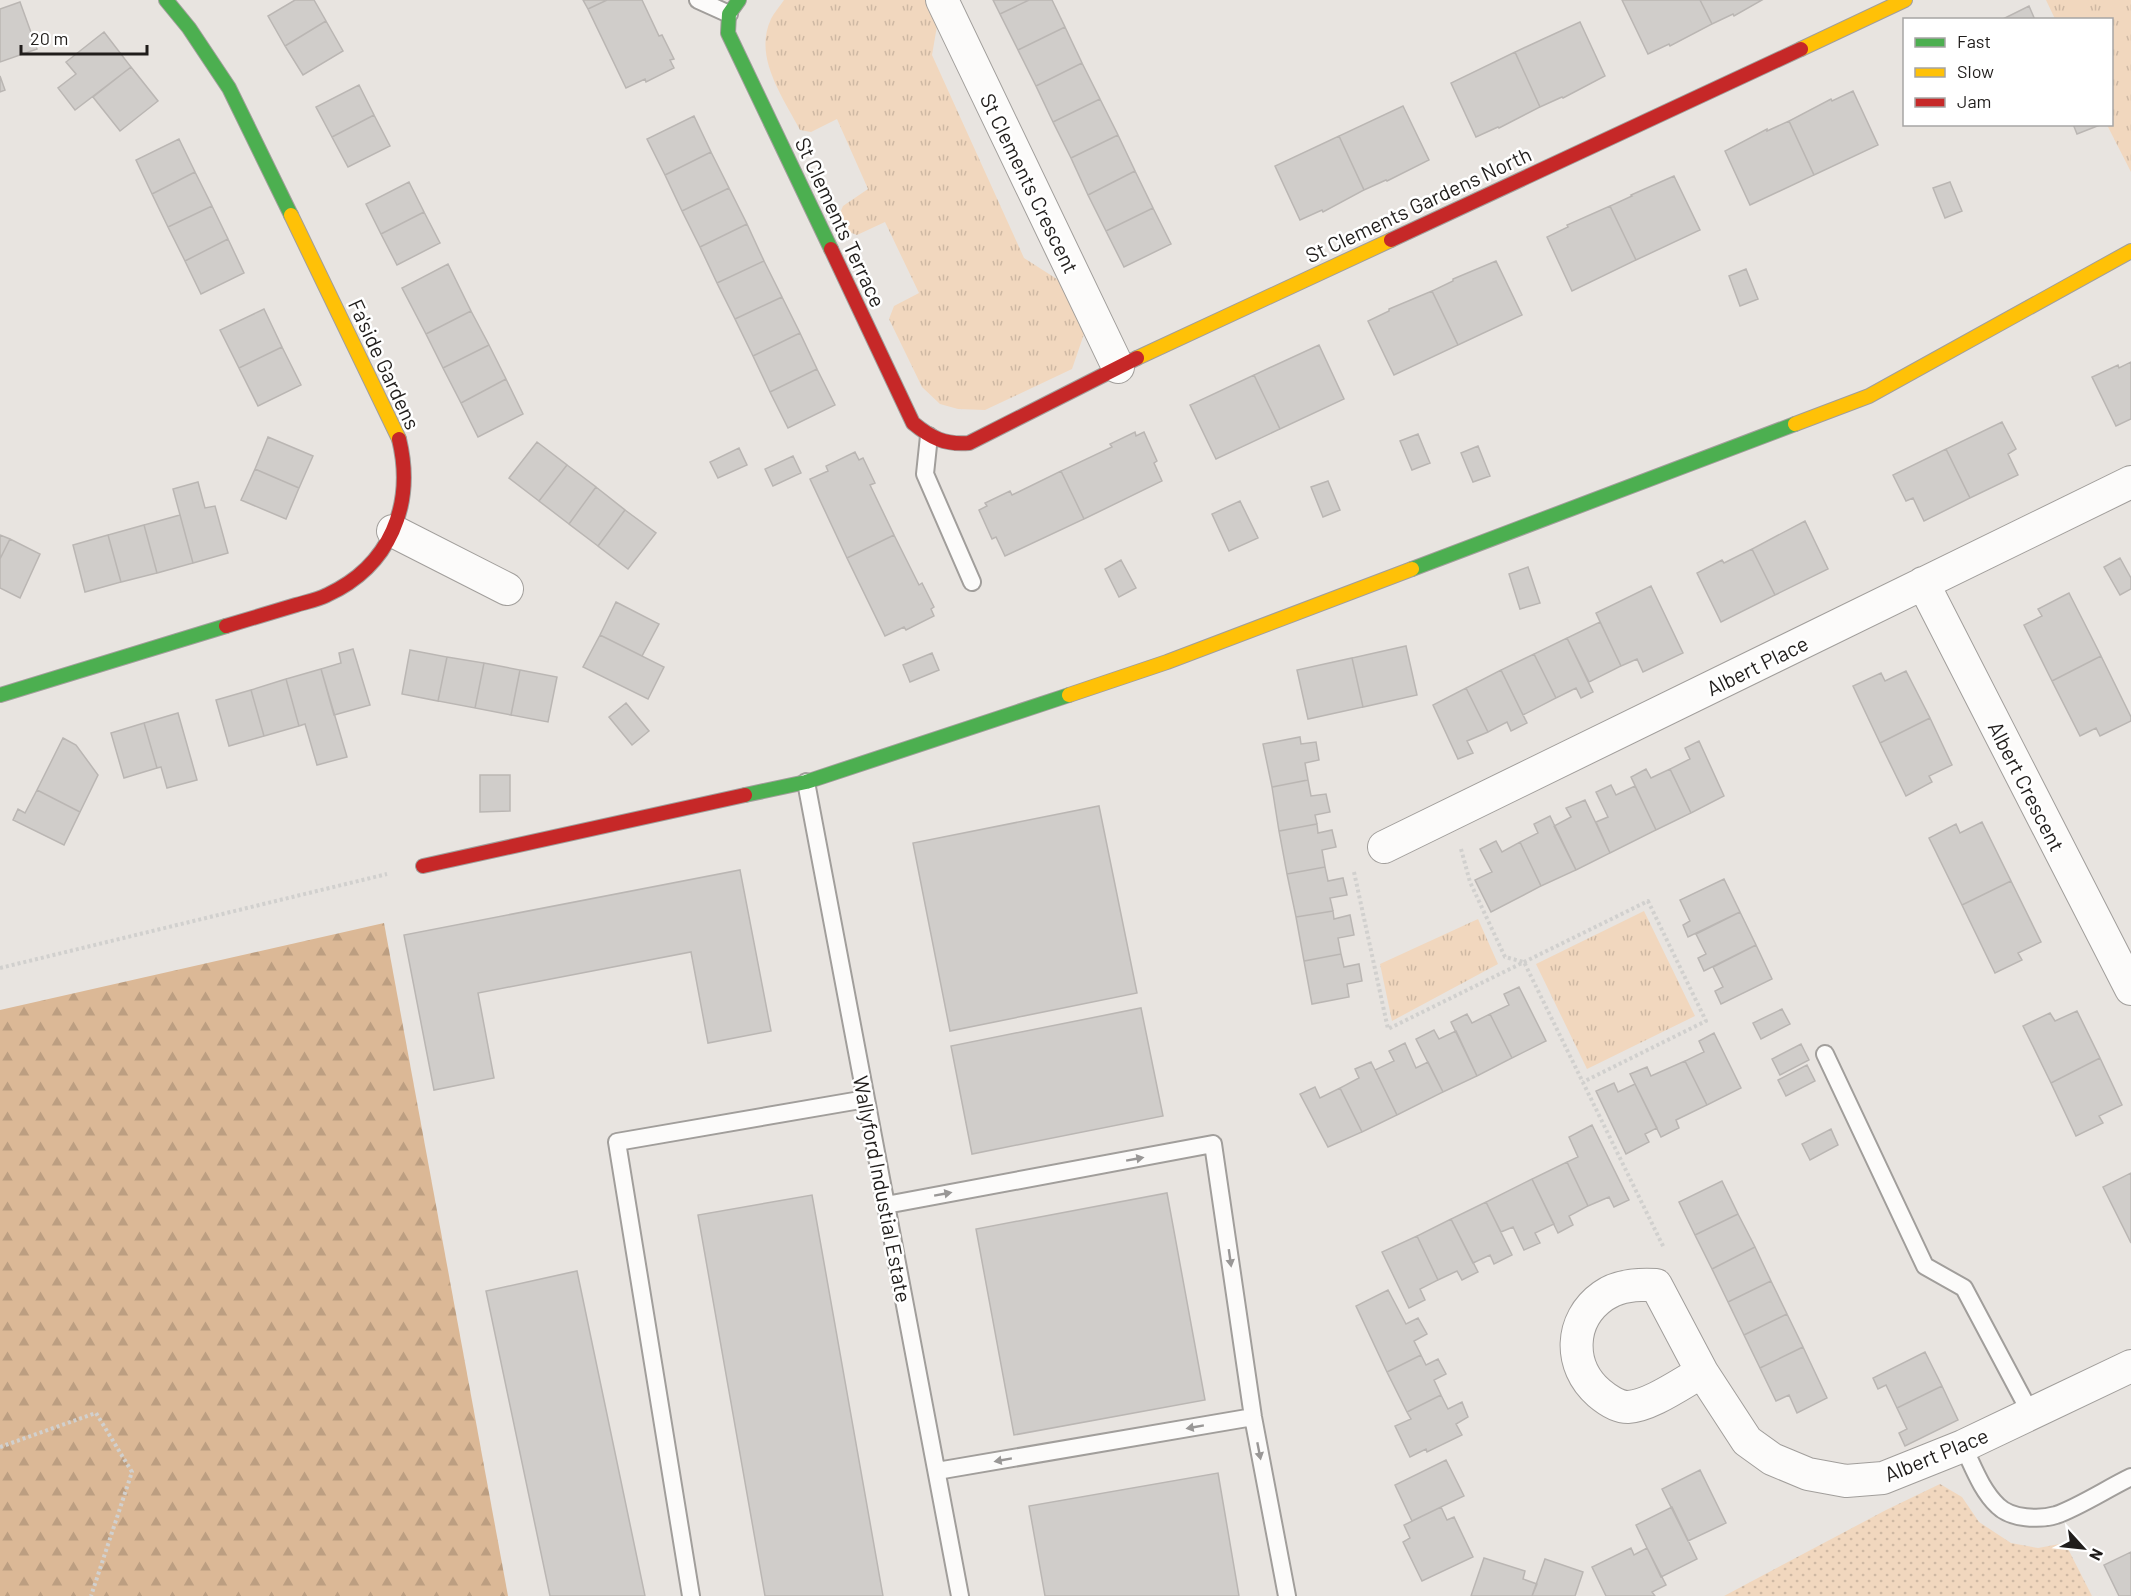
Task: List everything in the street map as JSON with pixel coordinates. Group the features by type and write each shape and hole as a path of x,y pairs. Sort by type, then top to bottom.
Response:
{"street":[{"name":"Fa'side Gardens","path":"0,695 326,597 347,585 366,570 381,552 393,531 401,507 405,482 403,457 397,433 229,88 189,28 166,0"},
{"name":"St Clements Crescent","path":"942,0 1118,366"},
{"name":"St Clements Gardens North","path":"950,445 969,443 1118,366 1905,0"},
{"name":"St Clements Terrace","path":"734,7 728,33 913,423 929,436 950,445"},
{"path":"423,866 806,782 1167,662 1869,396 2131,251"},
{"name":"Albert Place","path":"1384,847 2131,482"},
{"path":"393,531 507,589"},
{"name":"Albert Crescent","path":"1923,583 2131,989"},
{"path":"1656,1285 1635,1284 1605,1294 1589,1309 1579,1327 1575,1348 1580,1367 1591,1385 1606,1399 1626,1407 1647,1402 1702,1372"},
{"name":"Albert Place","path":"1656,1285 1702,1372 1747,1441 1772,1458 1808,1474 1846,1481 1883,1478 1963,1446 2131,1366"}],"lane":[{"path":"698,0 734,7"},
{"path":"929,436 925,474 972,582"},
{"name":"Wallyford Industial Estate","path":"806,782 960,1596"},
{"path":"1825,1054 1925,1266 1964,1288 2031,1414"},
{"path":"691,1596 617,1142 866,1099"},
{"path":"886,1205 1213,1144 1253,1417 1287,1596"},
{"path":"936,1471 1253,1417"},
{"path":"1963,1446 1986,1491 1999,1508 2014,1514 2038,1518 2056,1515 2131,1477"}],"path":[{"path":"1452,814 1470,882 1505,957 1524,962 1665,1251 1656,1285"},
{"path":"1384,847 1352,862 1388,1029 1648,901 1706,1021 1583,1082"},
{"path":"0,968 423,866"},
{"path":"0,1447 96,1413 132,1472 91,1596"}],"green space":[{"path":"784,0 925,0 937,26 932,55 1024,258 1063,283 1084,334 1072,369 985,410 958,409 940,404 922,387 889,319 894,306 919,293 885,222 857,235 849,232 840,213 843,206 868,189 837,119 811,132 800,130 772,76 766,48 766,33 771,19"},
{"path":"2046,0 2131,0 2131,172 2108,126 2113,126 2113,18 2055,18"},
{"path":"1644,911 1695,1016 1587,1069 1536,964"},
{"path":"1478,919 1498,964 1392,1021 1380,964"},
{"path":"384,923 508,1596 0,1596 0,1010"},
{"path":"1940,1484 1962,1497 1979,1522 2011,1543 2038,1548 2065,1543 2092,1596 1724,1596 1886,1510"}],"building":[{"path":"295,0 314,0 326,21 285,46 268,16"},
{"path":"583,0 607,0 588,9"},
{"path":"607,0 642,0 659,36 662,35 674,59 670,60 674,68 646,82 645,79 626,88 588,9"},
{"path":"993,0 1029,0 1000,14"},
{"path":"1029,0 1052,0 1065,27 1018,50 1000,14"},
{"path":"1622,0 1700,0 1712,24 1670,46 1669,44 1648,54"},
{"path":"1700,0 1762,0 1734,16 1733,14 1712,24"},
{"path":"20,2 37,49 0,62 0,9"},
{"path":"2029,6 2034,18 2005,18"},
{"path":"326,21 343,51 303,75 285,46"},
{"path":"1580,22 1605,76 1540,107 1515,52"},
{"path":"1065,27 1082,63 1036,86 1018,50"},
{"path":"104,32 131,67 75,110 58,88 76,74 66,62"},
{"path":"1515,52 1540,107 1476,137 1451,83"},
{"path":"1082,63 1100,99 1053,122 1036,86"},
{"path":"131,67 158,101 120,131 93,97"},
{"path":"0,76 5,90 0,92"},
{"path":"359,85 374,115 332,137 316,107"},
{"path":"1853,91 1878,145 1814,175 1789,121 1831,99 1832,101"},
{"path":"1100,99 1118,135 1071,158 1053,122"},
{"path":"1403,106 1429,160 1364,190 1339,136"},
{"path":"374,115 390,146 348,167 332,137"},
{"path":"694,116 711,152 665,175 647,139"},
{"path":"1789,121 1814,175 1750,205 1725,151 1767,129 1767,131"},
{"path":"2074,126 2097,126 2077,134"},
{"path":"1118,135 1135,171 1088,195 1071,158"},
{"path":"1339,136 1364,190 1323,212 1322,210 1300,220 1275,166"},
{"path":"179,139 195,172 152,194 136,160"},
{"path":"711,152 729,188 682,211 665,175"},
{"path":"1135,171 1153,208 1106,231 1088,195"},
{"path":"195,172 212,206 168,227 152,194"},
{"path":"1674,176 1700,230 1636,260 1610,206"},
{"path":"409,182 424,212 381,234 366,204"},
{"path":"1950,182 1962,211 1945,218 1933,188"},
{"path":"729,188 747,224 700,247 682,211"},
{"path":"212,206 228,239 185,261 168,227"},
{"path":"1610,206 1636,260 1572,291 1547,237 1568,227 1567,225"},
{"path":"1153,208 1171,244 1124,267 1106,231"},
{"path":"424,212 440,243 397,265 381,234"},
{"path":"747,224 764,261 717,283 700,247"},
{"path":"228,239 244,273 201,294 185,261"},
{"path":"764,261 782,297 735,319 717,283"},
{"path":"1496,261 1522,315 1458,345 1432,291 1453,279"},
{"path":"448,264 471,311 426,334 402,288"},
{"path":"1746,269 1758,299 1740,306 1729,276"},
{"path":"1432,291 1458,345 1394,375 1368,321 1389,309"},
{"path":"782,297 800,333 753,356 735,319"},
{"path":"264,309 282,347 239,368 220,330"},
{"path":"471,311 489,345 443,368 426,334"},
{"path":"800,333 817,369 770,392 753,356"},
{"path":"489,345 506,379 461,403 443,368"},
{"path":"1319,345 1344,399 1280,429 1254,375"},
{"path":"282,347 301,385 258,406 239,368"},
{"path":"2131,362 2131,419 2116,426 2092,377 2118,365 2119,368"},
{"path":"817,369 835,405 788,428 770,392"},
{"path":"1254,375 1280,429 1216,459 1190,405"},
{"path":"506,379 523,414 478,437 461,403"},
{"path":"2002,422 2016,449 2008,454 2018,475 1970,498 1946,449"},
{"path":"1135,432 1136,436 1144,432 1157,461 1154,463 1162,481 1084,519 1061,471 1112,447 1110,444"},
{"path":"1418,434 1430,463 1412,470 1400,441"},
{"path":"268,437 313,456 299,488 255,469"},
{"path":"537,442 567,465 539,501 509,478"},
{"path":"1478,446 1490,476 1473,482 1461,453"},
{"path":"739,448 747,465 718,478 710,462"},
{"path":"1946,449 1970,498 1924,521 1913,498 1906,501 1893,475"},
{"path":"855,452 859,460 863,458 875,483 870,485 894,535 847,558 810,479 828,471 826,466"},
{"path":"793,456 801,473 773,486 765,469"},
{"path":"567,465 596,487 569,524 539,501"},
{"path":"255,469 299,488 286,519 241,500"},
{"path":"1061,471 1084,519 1005,556 996,537 992,539 979,510 987,506 985,503 1010,491 1012,495"},
{"path":"1328,481 1340,510 1323,517 1311,487"},
{"path":"198,482 205,508 215,506 228,553 193,563 173,489"},
{"path":"596,487 625,510 598,546 569,524"},
{"path":"1240,501 1258,538 1229,551 1212,514"},
{"path":"625,510 656,533 628,569 598,546"},
{"path":"180,515 193,563 157,573 144,525"},
{"path":"1805,521 1828,569 1775,595 1752,549"},
{"path":"144,525 157,573 121,582 108,535"},
{"path":"0,535 10,539 0,559"},
{"path":"108,535 121,582 85,592 73,545"},
{"path":"894,535 919,585 922,583 934,607 931,609 934,616 906,630 904,627 885,636 847,558"},
{"path":"10,539 40,554 20,598 0,588 0,559"},
{"path":"1752,549 1775,595 1721,622 1697,573 1722,560 1724,563"},
{"path":"2120,558 2131,578 2131,589 2120,595 2104,567"},
{"path":"1121,560 1136,588 1119,597 1105,569"},
{"path":"1528,567 1540,603 1520,609 1509,574"},
{"path":"1651,586 1683,653 1643,672 1637,659 1621,666 1596,613"},
{"path":"2069,593 2101,656 2052,681 2024,625 2042,616 2038,609"},
{"path":"616,602 659,624 642,656 600,635"},
{"path":"1600,622 1621,666 1589,682 1567,638"},
{"path":"600,635 664,667 648,699 583,667"},
{"path":"1567,638 1593,692 1581,698 1576,688 1556,698 1534,654"},
{"path":"1406,646 1417,695 1363,707 1352,658"},
{"path":"353,649 370,705 334,715 321,669 341,663 339,653"},
{"path":"410,650 447,657 438,701 402,694"},
{"path":"932,653 939,670 910,682 903,665"},
{"path":"1534,654 1556,698 1523,715 1501,670"},
{"path":"2101,656 2131,721 2100,736 2096,728 2080,736 2052,681"},
{"path":"447,657 484,663 475,708 438,701"},
{"path":"1352,658 1363,707 1308,719 1297,670"},
{"path":"484,663 520,670 511,715 475,708"},
{"path":"321,669 347,757 317,765 305,724 299,726 286,679"},
{"path":"520,670 557,677 548,722 511,715"},
{"path":"1501,670 1527,723 1511,731 1507,722 1488,732 1466,688"},
{"path":"1906,671 1930,718 1880,743 1853,686 1881,673 1885,681"},
{"path":"286,679 299,726 264,736 251,690"},
{"path":"1466,688 1488,732 1467,741 1473,753 1458,759 1433,705"},
{"path":"251,690 264,736 229,746 216,700"},
{"path":"626,703 649,731 632,745 609,717"},
{"path":"178,713 197,780 167,788 161,767 157,768 144,723"},
{"path":"1930,718 1952,765 1929,776 1932,782 1906,796 1880,743"},
{"path":"144,723 157,768 124,778 111,733"},
{"path":"1300,737 1301,744 1316,742 1319,760 1305,763 1308,780 1272,787 1263,744"},
{"path":"63,738 76,745 98,775 80,812 37,790"},
{"path":"1699,741 1724,796 1691,813 1670,769 1690,759 1685,748"},
{"path":"1646,769 1651,778 1670,769 1691,813 1656,830 1631,777"},
{"path":"480,775 510,775 510,811 480,812"},
{"path":"1308,780 1311,796 1326,794 1330,812 1315,815 1317,824 1279,831 1272,787"},
{"path":"1611,785 1616,795 1635,786 1656,830 1610,853 1596,822 1608,817 1596,792"},
{"path":"37,790 80,812 64,845 13,820 18,809 25,813"},
{"path":"1585,800 1610,853 1576,870 1554,826 1571,817 1566,808"},
{"path":"1099,806 1137,993 950,1031 913,843"},
{"path":"1550,816 1576,870 1541,886 1520,842 1538,833 1534,824"},
{"path":"1982,822 2011,881 1962,905 1929,838 1956,824 1960,833"},
{"path":"1317,824 1318,833 1332,830 1336,847 1322,850 1325,867 1287,874 1279,831"},
{"path":"1496,841 1502,852 1520,842 1541,886 1491,912 1475,880 1492,872 1480,849"},
{"path":"1325,867 1328,881 1343,878 1347,895 1330,898 1333,911 1296,917 1287,874"},
{"path":"740,870 771,1031 708,1043 691,952 478,993 494,1078 434,1090 404,935"},
{"path":"1724,879 1740,912 1688,937 1683,925 1690,921 1680,900"},
{"path":"2011,881 2041,942 2018,953 2022,960 1995,973 1962,905"},
{"path":"1333,911 1334,919 1350,915 1354,935 1338,938 1341,954 1304,961 1296,917"},
{"path":"1740,912 1756,945 1704,971 1698,958 1706,954 1696,934"},
{"path":"1756,945 1772,979 1721,1004 1715,991 1723,987 1713,967"},
{"path":"1341,954 1344,967 1359,964 1362,981 1347,984 1349,997 1312,1004 1304,961"},
{"path":"1519,987 1546,1041 1512,1058 1490,1014 1509,1005 1504,994"},
{"path":"1141,1008 1163,1116 972,1154 951,1046"},
{"path":"1782,1009 1790,1024 1761,1039 1753,1023"},
{"path":"2077,1011 2100,1058 2051,1083 2023,1026 2050,1013 2055,1021"},
{"path":"1467,1014 1472,1023 1490,1014 1512,1058 1477,1076 1451,1022"},
{"path":"1434,1030 1439,1039 1456,1031 1477,1076 1443,1092 1416,1039"},
{"path":"1714,1033 1741,1088 1707,1105 1685,1061 1704,1052 1699,1041"},
{"path":"1405,1043 1416,1068 1428,1062 1443,1092 1397,1115 1375,1070 1394,1061 1389,1051"},
{"path":"1801,1044 1809,1060 1780,1075 1772,1059"},
{"path":"2100,1058 2122,1105 2099,1116 2103,1123 2076,1136 2051,1083"},
{"path":"1685,1061 1707,1105 1676,1120 1679,1128 1661,1137 1630,1074 1647,1067 1651,1076"},
{"path":"1371,1062 1397,1115 1362,1132 1340,1088 1359,1078 1355,1069"},
{"path":"1807,1065 1815,1081 1786,1096 1778,1080"},
{"path":"1614,1083 1618,1092 1635,1084 1657,1128 1645,1134 1649,1142 1626,1154 1596,1091"},
{"path":"1315,1087 1320,1098 1340,1088 1362,1132 1328,1147 1300,1094"},
{"path":"1592,1125 1629,1200 1614,1207 1609,1197 1588,1206 1567,1162 1578,1157 1569,1137"},
{"path":"1831,1129 1838,1145 1810,1160 1802,1144"},
{"path":"1567,1162 1588,1206 1569,1216 1573,1225 1558,1233 1532,1179"},
{"path":"2131,1173 2131,1243 2103,1187"},
{"path":"1532,1179 1554,1224 1535,1233 1540,1243 1524,1250 1513,1227 1501,1232 1486,1202"},
{"path":"1722,1181 1738,1214 1695,1235 1679,1202"},
{"path":"1167,1193 1205,1400 1014,1435 976,1229"},
{"path":"812,1195 883,1596 765,1596 698,1215"},
{"path":"1486,1202 1512,1255 1494,1264 1490,1255 1473,1263 1451,1219"},
{"path":"1738,1214 1755,1247 1712,1269 1695,1235"},
{"path":"1451,1219 1478,1272 1462,1280 1457,1271 1438,1280 1417,1236"},
{"path":"1417,1236 1438,1280 1420,1289 1425,1300 1409,1308 1382,1252"},
{"path":"1755,1247 1771,1281 1728,1302 1712,1269"},
{"path":"577,1271 645,1596 550,1596 486,1291"},
{"path":"1771,1281 1787,1314 1744,1335 1728,1302"},
{"path":"1388,1290 1406,1324 1418,1318 1427,1334 1414,1341 1421,1355 1387,1372 1356,1306"},
{"path":"1787,1314 1803,1347 1760,1368 1744,1335"},
{"path":"1803,1347 1827,1398 1797,1413 1789,1395 1776,1401 1760,1368"},
{"path":"1925,1352 1942,1386 1897,1408 1886,1385 1878,1389 1873,1378"},
{"path":"1421,1355 1426,1365 1438,1359 1446,1374 1434,1380 1441,1395 1407,1412 1387,1372"},
{"path":"1942,1386 1958,1420 1905,1446 1899,1433 1907,1429 1897,1408"},
{"path":"1441,1395 1448,1409 1462,1402 1468,1417 1456,1424 1462,1435 1427,1452 1426,1449 1410,1457 1395,1426 1411,1419 1407,1412"},
{"path":"1446,1460 1464,1496 1412,1521 1395,1485"},
{"path":"1700,1470 1726,1523 1688,1541 1662,1489"},
{"path":"1218,1473 1239,1596 1045,1596 1029,1506"},
{"path":"1441,1507 1447,1520 1454,1517 1473,1557 1422,1581 1403,1542 1410,1538 1404,1525"},
{"path":"1672,1507 1697,1559 1661,1577 1636,1525"},
{"path":"1631,1548 1634,1555 1647,1548 1666,1585 1652,1592 1655,1596 1606,1596 1592,1567"},
{"path":"2131,1552 2131,1596 2119,1596 2104,1565"},
{"path":"1484,1558 1525,1571 1523,1579 1537,1584 1532,1596 1471,1596"},
{"path":"1545,1559 1583,1572 1575,1596 1532,1596"}],"traffic: fast":[{"path":"166,0 189,28 229,88 291,215"},
{"path":"739,0 729,14 728,33 831,249"},
{"path":"1412,569 1795,424"},
{"path":"0,695 226,626"},
{"path":"745,795 806,782 1069,695"}],"traffic: slow":[{"path":"1801,49 1905,0"},
{"path":"291,215 399,439"},
{"path":"1137,358 1391,240"},
{"path":"1795,424 1869,396 2131,251"},
{"path":"1069,695 1167,662 1412,569"}],"traffic: jam":[{"path":"1391,240 1801,49"},
{"path":"831,249 913,423 939,439 953,443 969,443 1137,358"},
{"path":"226,626 323,597 349,583 367,568 382,550 393,531 400,510 403,463 399,439"},
{"path":"423,866 745,795"}]}
